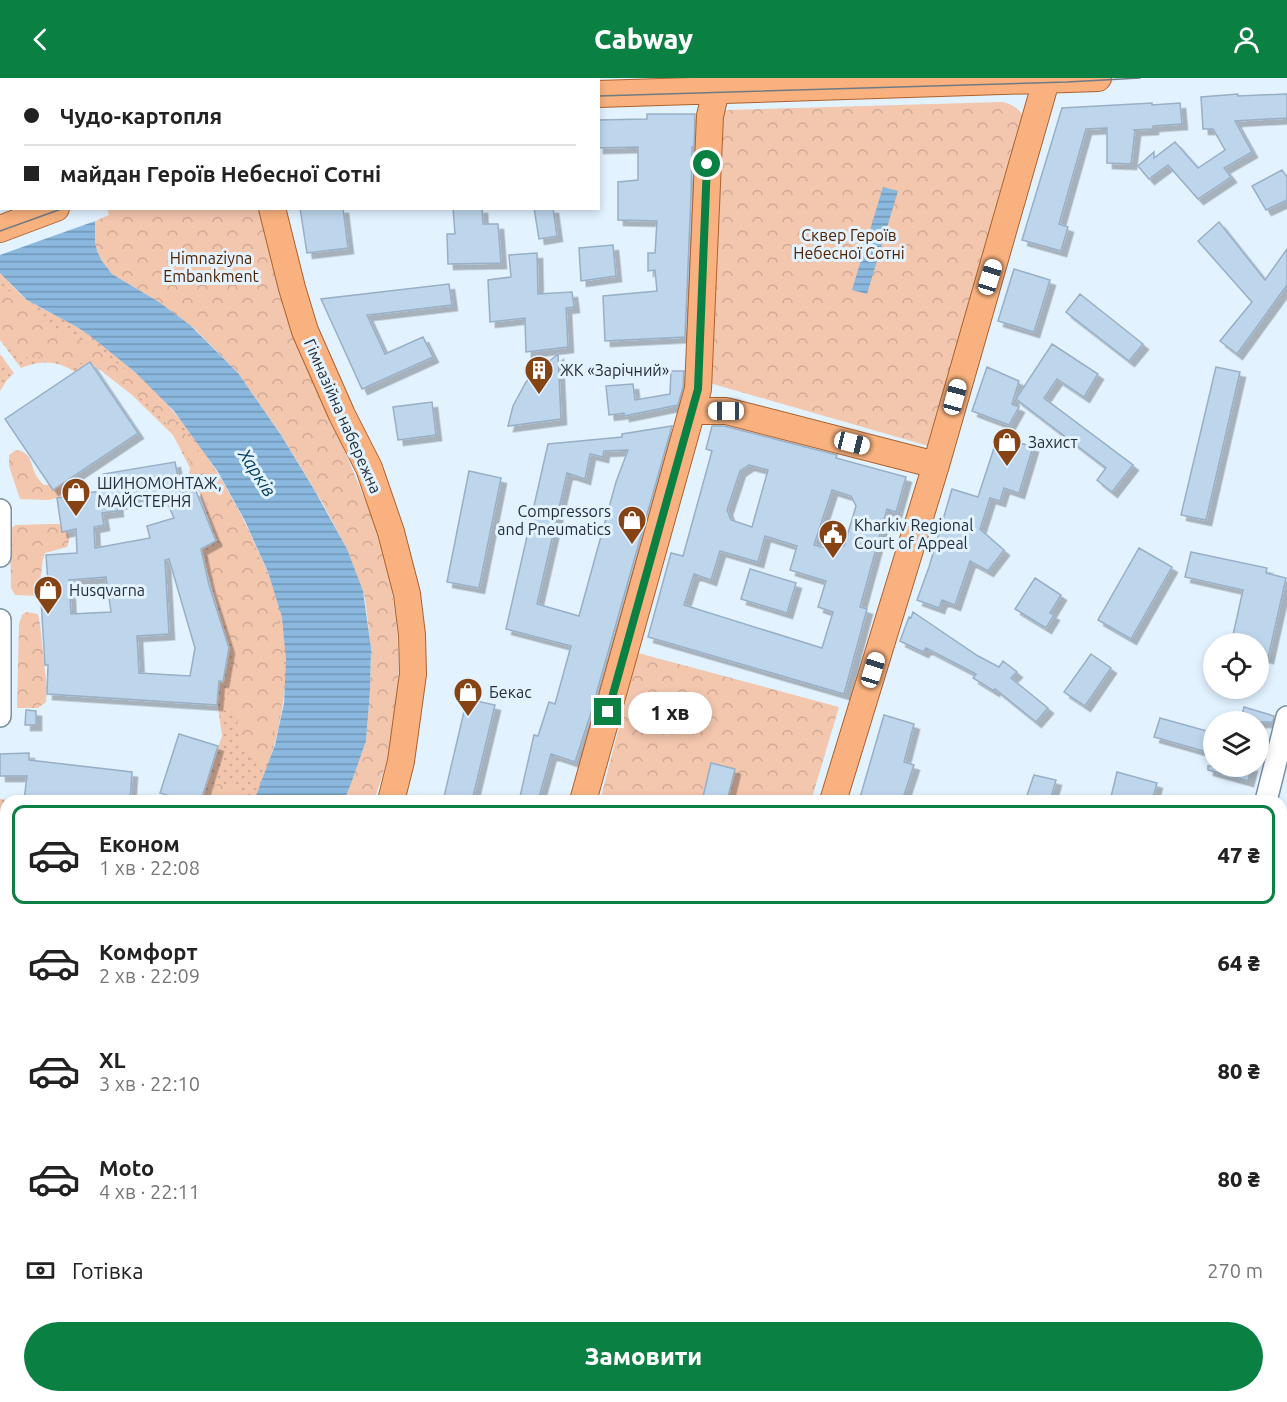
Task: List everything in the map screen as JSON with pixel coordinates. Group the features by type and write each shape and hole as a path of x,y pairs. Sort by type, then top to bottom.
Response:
{"main road":[{"path":"600,94 717,84 1098,78"},
{"path":"834,795 936,465 1046,79"},
{"path":"585,795 698,389 710,116 717,84"},
{"path":"0,229 51,210"},
{"name":"Гімназійна набережна","path":"272,210 305,331 342,415 369,468 391,532 407,594 412,635 413,674 401,761 392,795"},
{"path":"692,411 726,411 936,465"}],"street":[{"path":"0,510 0,556"},
{"path":"0,620 0,716"},
{"path":"1268,795 1287,717"}],"green space":[{"name":"Сквер Героїв Небесної Сотні","path":"1001,102 1014,106 1023,117 932,447 706,382 722,112"},
{"name":"Himnaziyna Embankment","path":"107,210 258,210 286,313 367,504 385,560 391,589 398,646 397,705 393,735 376,795 346,795 366,741 371,648 365,598 347,549 322,502 280,433 237,372 195,329 159,302 112,274 102,261 95,242 95,221 109,215"},
{"path":"0,272 25,298 92,337 135,372 174,412 222,480 270,578 283,619 286,666 282,712 271,757 256,795 203,795 222,736 214,680 223,682 229,649 201,549 216,541 193,474 173,435 132,395 90,362 75,372 62,365 48,362 21,368 0,340"},
{"path":"0,284 18,298 44,325 73,336 111,358 156,396 214,471 245,528 274,590 281,630 283,656 281,710 265,764 252,760 245,752 238,736 237,718 224,710 225,696 230,691 232,646 205,554 216,541 217,536 203,492 189,484 191,463 181,443 150,405 111,375 97,367 83,363 67,364 40,357 33,359 26,357 10,345 0,333"},
{"path":"0,354 14,373 0,391"},
{"path":"16,450 28,457 37,477 44,485 76,483 79,493 48,500 20,499 9,466 9,455"},
{"path":"59,524 69,537 67,547 45,553 38,596 15,595 11,588 11,528 16,525"},
{"path":"26,612 38,614 40,624 47,689 46,702 38,708 17,708 19,624 22,615"},
{"path":"638,653 839,707 813,795 602,795"},
{"path":"223,783 241,795 212,795 215,785"}],"water":[{"path":"883,187 898,191 867,294 852,290"},
{"name":"Харків","path":"0,210 16,210 95,221 97,251 112,274 159,302 190,325 238,373 281,435 347,549 363,591 371,648 366,741 346,795 256,795 275,745 284,703 286,660 282,617 268,572 245,521 218,472 174,411 135,372 89,335 27,300 0,273"}],"pier":[{"path":"0,210 96,210 98,220 0,255"}],"building":[{"path":"1238,94 1238,96 1287,94 1287,118 1235,121 1252,152 1224,168 1231,177 1198,199 1168,165 1149,179 1138,166 1154,152 1154,158 1175,142 1198,168 1225,150 1213,129 1203,129 1201,97"},
{"path":"1152,103 1152,105 1180,103 1182,124 1134,130 1131,164 1107,163 1107,128 1086,129 1059,224 1068,227 1061,251 1022,240 1062,108"},
{"path":"647,114 695,114 685,337 605,341 603,296 657,291 655,270 648,271 648,253 655,253 657,221 618,220 618,182 638,180 638,147 600,148 600,120 647,119"},
{"path":"1282,170 1287,177 1287,200 1266,210 1252,186"},
{"path":"300,210 343,210 348,248 307,253"},
{"path":"453,210 482,210 483,224 498,224 501,263 448,264 447,234 455,234"},
{"path":"534,210 553,210 557,236 539,239"},
{"path":"1219,222 1265,280 1287,249 1287,285 1237,354 1220,341 1252,302 1198,241"},
{"path":"613,245 616,276 581,281 579,248"},
{"path":"537,253 538,294 572,292 574,307 566,308 568,347 526,352 525,318 490,322 488,280 511,277 509,255"},
{"path":"1014,269 1050,280 1034,332 998,321"},
{"path":"449,284 452,305 367,315 385,354 423,337 433,357 362,389 321,299"},
{"path":"1080,294 1143,344 1129,361 1066,312"},
{"path":"1052,344 1098,374 1084,397 1057,379 1044,398 1133,465 1112,492 1097,480 1106,468 1016,399"},
{"name":"ЖК «Зарічний»","path":"558,354 561,419 508,426 513,406 526,382"},
{"path":"90,362 138,433 53,490 5,419"},
{"path":"987,367 1019,381 1012,404 1019,407 1009,425 972,411"},
{"path":"1216,367 1240,372 1206,520 1181,515"},
{"path":"671,371 684,371 678,405 624,416 624,413 609,415 606,386 633,384 635,400 670,394"},
{"path":"432,402 436,435 398,440 393,407"},
{"path":"672,426 575,762 551,754 540,795 520,795 534,735 538,736 549,702 555,704 571,646 506,629 548,444 622,437 622,434","holes":["628,450 616,482 579,616 537,604 567,473 585,479 590,454 603,457 604,451"]},
{"name":"Kharkiv Regional Court of Appeal","path":"712,426 724,426 837,455 836,458 906,477 896,512 887,509 860,607 867,609 844,694 648,637 671,553 683,556 712,451 706,449","holes":["749,465 768,470 752,527 731,520 727,510 740,471","832,490 851,496 856,506 844,546 832,550 814,545","765,536 797,546 790,570 826,581 818,607 833,612 822,648 684,605 694,574 711,580 720,551 758,562"]},
{"path":"998,436 1033,447 1019,493 1004,488 1000,501 990,498 980,529 1004,550 988,571 970,561 955,605 942,600 939,608 917,600 952,489 978,497"},
{"path":"175,462 181,493 196,491 216,541 201,549 209,585 229,648 223,682 219,681 217,705 47,694 48,665 45,665 40,583 48,582 46,555 77,553 76,529 62,532 57,498 106,490 103,474","holes":["164,496 174,518 147,526 150,538 95,548 94,527 104,525 102,513 118,511 117,504","169,559 195,648 190,676 139,673 137,636 169,634 165,560","106,577 111,612 71,614 69,580"]},
{"path":"469,471 501,478 479,588 447,582"},
{"path":"1139,548 1172,567 1131,639 1098,620"},
{"path":"1191,552 1267,568 1266,573 1286,578 1269,654 1269,633 1233,633 1243,590 1185,577"},
{"path":"750,569 796,583 787,613 741,599"},
{"path":"1035,578 1061,595 1050,613 1054,615 1046,628 1015,609"},
{"path":"913,612 978,656 999,667 1003,661 1017,672 1011,678 1048,708 1036,722 995,689 994,691 973,678 976,674 926,648 923,652 900,641"},
{"path":"1091,654 1111,668 1085,706 1064,692"},
{"path":"467,699 495,705 473,795 444,795"},
{"path":"1244,707 1257,711 1243,711"},
{"path":"26,710 36,711 36,725 25,725"},
{"path":"1269,714 1274,716 1273,722 1269,722"},
{"path":"884,715 914,724 904,762 914,765 904,795 861,795"},
{"path":"1160,718 1203,730 1203,751 1154,737"},
{"path":"179,734 218,746 203,795 160,793"},
{"path":"29,753 29,760 132,772 130,795 25,795 27,776 0,776 0,754"},
{"path":"711,763 735,769 728,795 703,795"},
{"path":"1117,772 1157,783 1154,795 1111,795"},
{"path":"1034,775 1056,780 1052,795 1027,795"},
{"path":"1233,777 1249,777 1248,781"}],"tram line":[{"path":"600,96 1140,78"},
{"path":"0,231 58,210"}],"place":[{"name":"ЖК «Зарічний»","path":"539,396"},
{"name":"Захист","path":"1007,468"},
{"name":"ШИНОМОНТАЖ, МАЙСТЕРНЯ","path":"76,518"},
{"name":"Compressors and Pneumatics","path":"632,546"},
{"name":"Kharkiv Regional Court of Appeal","path":"833,560"},
{"name":"Husqvarna","path":"48,616"},
{"name":"Бекас","path":"468,718"}],"route":[{"path":"608,712 698,389 707,164"}]}
